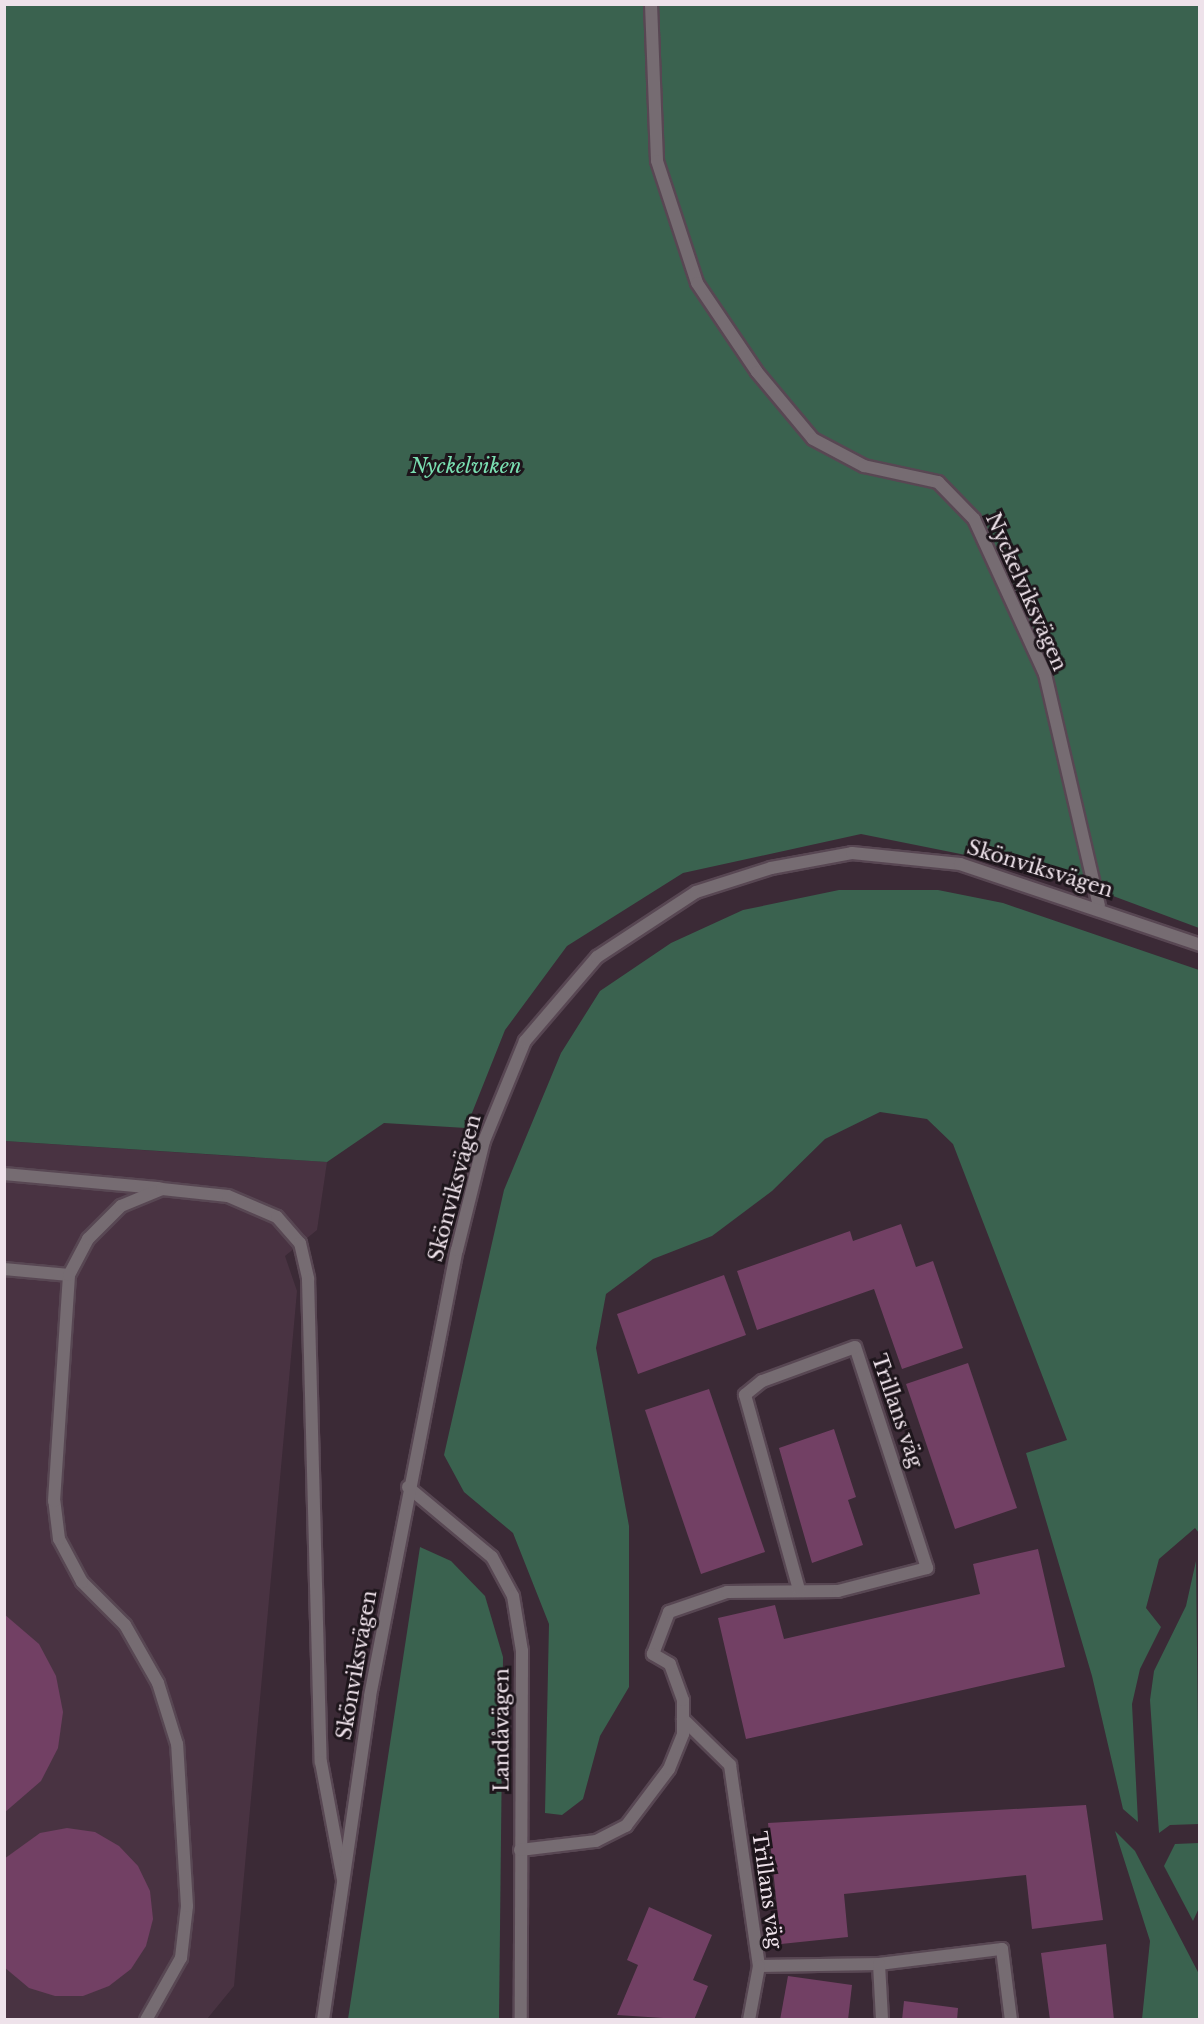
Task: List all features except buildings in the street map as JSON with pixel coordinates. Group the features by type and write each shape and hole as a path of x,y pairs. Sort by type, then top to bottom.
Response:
{"street":[{"name":"Nyckelviksvägen","path":"651,4 657,161 697,283 757,372 813,439 864,466 938,482 974,519 1045,674 1098,906"},
{"name":"Skönviksvägen","path":"323,2019 343,1880 408,1487 484,1141 525,1041 597,957 696,892 771,868 852,853 960,864 1098,906 1200,945"},
{"path":"4,1174 228,1196 277,1217 300,1243 308,1280 321,1762 343,1880"},
{"path":"146,2019 181,1958 188,1906 186,1820 177,1744 158,1683 125,1625 82,1582 59,1539 56,1432 69,1275 88,1239 121,1206 162,1189"},
{"path":"4,1269 69,1275"},
{"name":"Trillans väg","path":"520,1850 596,1841 626,1826 669,1769 683,1719 683,1700 670,1664 653,1654 669,1612 727,1592 838,1591 927,1568 855,1347 762,1381 745,1395 799,1590"},
{"name":"Landåvägen","path":"408,1487 492,1557 513,1596 522,1652 521,2019"},
{"name":"Trillans väg","path":"683,1719 730,1765 759,1966 879,1964 1002,1949 1011,2019"},
{"path":"879,1964 882,2019"},
{"path":"749,2019 759,1966"}],"shaded area":[{"path":"4,1141 327,1162 317,1230 285,1256 297,1291 234,1986 207,2019 5,2019"}],"green space":[{"name":"Nyckelviken","path":"4,5 1199,5 1199,928 1046,871 861,834 683,873 567,946 505,1030 466,1128 384,1123 327,1162 5,1141"},
{"path":"839,890 938,890 1003,903 1199,970 1199,1533 1195,1528 1159,1559 1146,1608 1161,1627 1140,1669 1132,1704 1138,1822 1123,1809 1092,1676 1026,1453 1067,1440 953,1144 927,1119 880,1112 825,1139 772,1191 712,1236 653,1259 606,1294 596,1348 629,1526 629,1687 600,1736 583,1799 562,1815 545,1813 549,1624 513,1533 464,1492 444,1455 504,1190 561,1053 600,991 671,943 743,910"},
{"path":"420,1547 451,1561 485,1596 503,1657 499,2019 348,2019"},
{"path":"1196,1561 1199,1824 1170,1825 1159,1833 1150,1700 1154,1671 1186,1606"},
{"path":"1115,1831 1135,1851 1199,1974 1199,2019 1142,2019 1150,1941"},
{"path":"1199,1843 1199,1908 1193,1921 1164,1866 1175,1844"}]}
